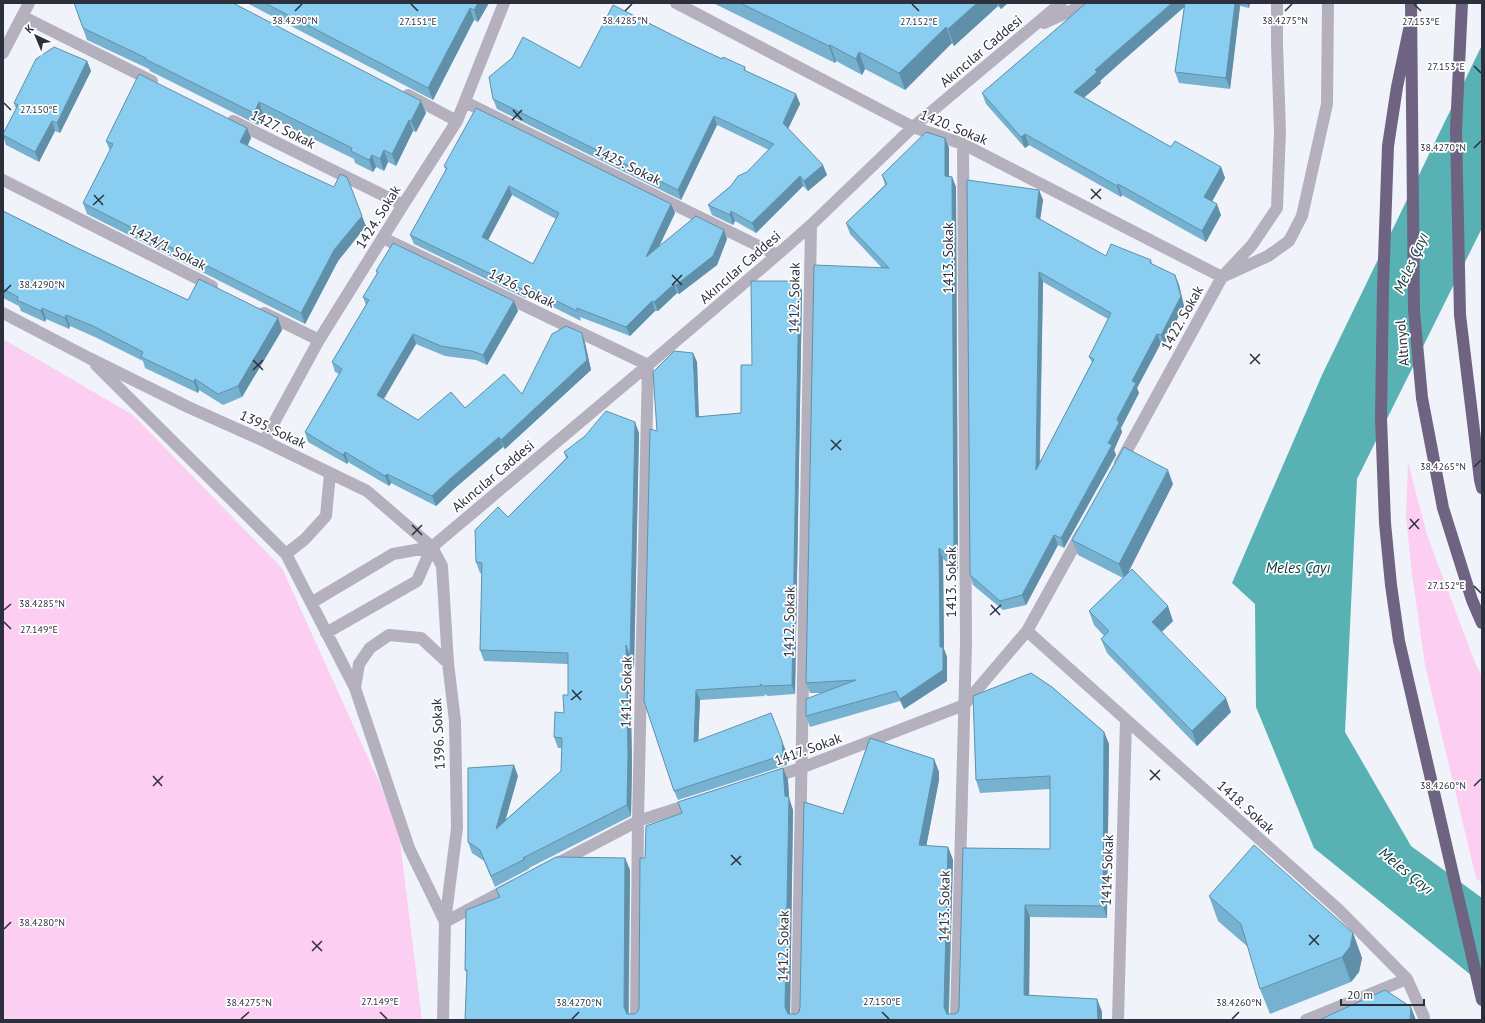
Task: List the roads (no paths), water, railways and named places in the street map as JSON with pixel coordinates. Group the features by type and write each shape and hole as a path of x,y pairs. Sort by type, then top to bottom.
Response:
{"highway":[{"name":"Altınyol","path":"1411,3 1410,25 1414,311 1422,398 1443,508 1472,600 1482,623"},
{"path":"1462,3 1456,130 1460,315 1481,484"},
{"path":"1410,25 1397,87 1388,146 1383,287 1381,418 1385,523 1391,585 1399,641 1482,1000"}],"street":[{"path":"3,53 29,3"},
{"name":"1424. Sokak","path":"264,441 319,340 403,204 457,121 504,3"},
{"name":"1420. Sokak","path":"676,3 913,127 963,144 1222,277"},
{"path":"1030,29 1049,3"},
{"name":"Akıncılar Caddesi","path":"432,547 811,225 913,127 1061,3"},
{"path":"1030,29 1088,3"},
{"name":"1422. Sokak","path":"1115,471 1222,277 1252,245 1277,208 1280,131 1277,3"},
{"path":"1222,277 1268,256 1289,241 1302,216 1327,104 1328,3"},
{"path":"22,16 163,86"},
{"path":"400,92 457,121"},
{"name":"1425. Sokak","path":"464,102 777,254"},
{"name":"1427. Sokak","path":"226,117 403,204"},
{"name":"1413. Sokak","path":"956,1020 966,635 963,144"},
{"name":"1424/1. Sokak","path":"3,180 220,290"},
{"name":"1412. Sokak","path":"797,1020 811,225"},
{"name":"1426. Sokak","path":"383,238 648,365"},
{"path":"256,308 319,340"},
{"name":"1395. Sokak","path":"3,314 188,407 264,441 367,491 432,547"},
{"name":"1395. Sokak","path":"90,358 286,554 326,633"},
{"name":"1411. Sokak","path":"636,1020 638,822 648,365"},
{"path":"286,554 306,539 326,516 330,473"},
{"path":"1027,631 1088,520"},
{"path":"311,603 393,554 432,547"},
{"path":"326,633 418,581 432,547"},
{"name":"1396. Sokak","path":"432,547 442,566 448,663 455,721 457,828 445,922 443,1020"},
{"name":"1417. Sokak","path":"757,783 802,768 964,705 1027,631"},
{"name":"1418. Sokak","path":"1027,631 1339,910 1406,979 1424,1017 1424,1020"},
{"name":"1396. Sokak","path":"326,633 355,688 409,848 445,922"},
{"path":"355,688 359,664 370,648 389,635 421,638 448,663"},
{"name":"1414. Sokak","path":"1118,1020 1126,720"},
{"path":"541,872 638,822 705,800"},
{"path":"445,922 521,882"},
{"path":"1306,1020 1406,979"}],"water":[{"name":"Meles Çayı","path":"1482,45 1482,228 1357,479 1345,732 1411,846 1482,898 1482,984 1314,848 1256,707 1255,604 1232,583 1322,375"}]}
